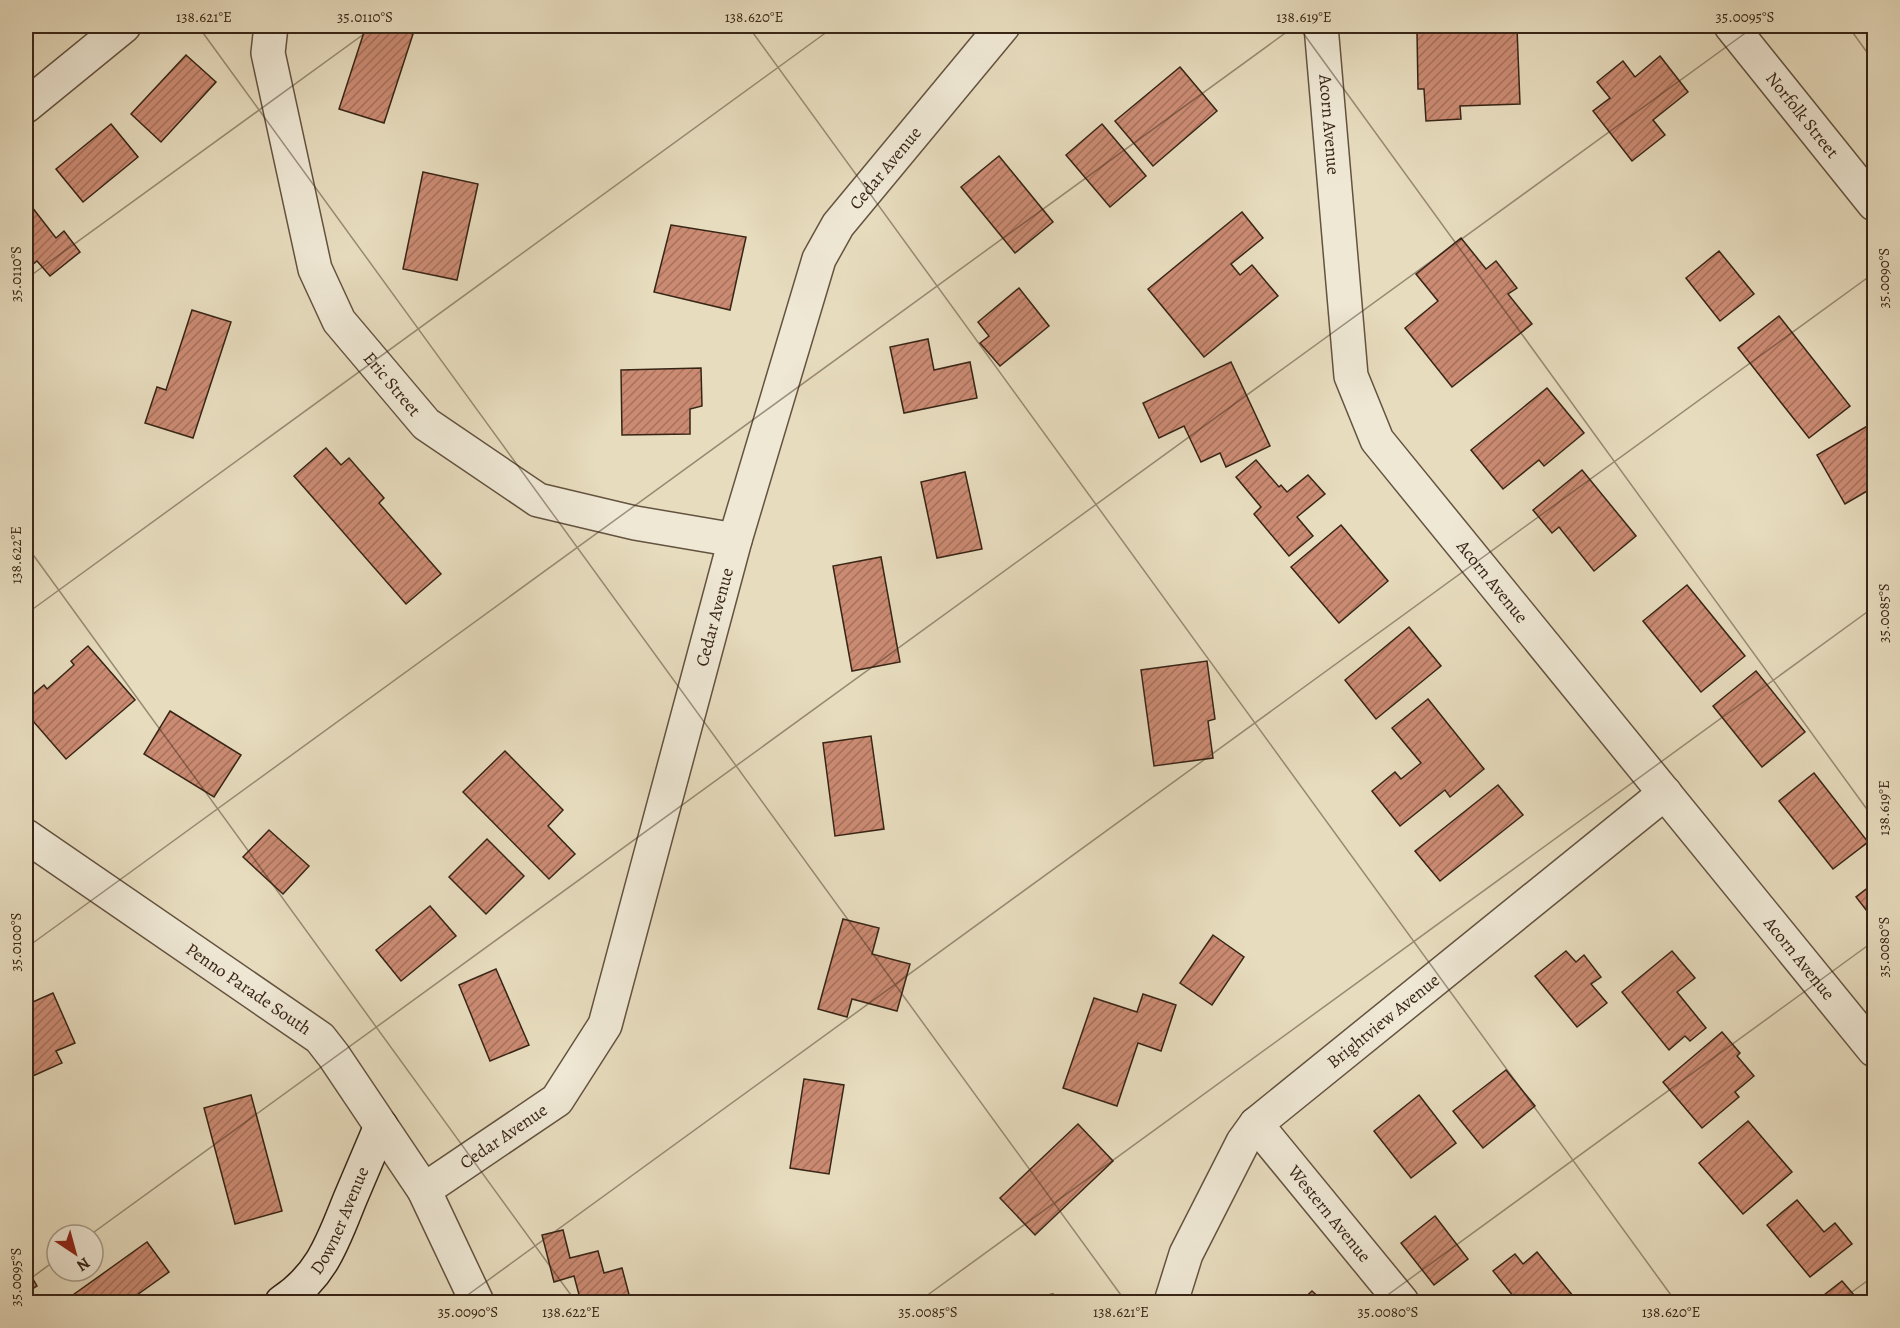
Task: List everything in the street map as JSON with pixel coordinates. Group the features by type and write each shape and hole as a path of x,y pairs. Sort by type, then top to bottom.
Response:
{"street":[{"path":"26,106 124,26"},
{"name":"Eric Street","path":"271,26 268,52 315,269 339,321 426,424 538,500 635,523 735,540"},
{"name":"Cedar Avenue","path":"424,1190 557,1100 605,1025 735,540 819,259 838,225 1003,26"},
{"name":"Acorn Avenue","path":"1322,26 1351,376 1377,440 1875,1050"},
{"name":"Norfolk Street","path":"1731,26 1875,204"},
{"name":"Brightview Avenue","path":"1172,1302 1186,1254 1242,1142 1256,1124 1665,793"},
{"name":"Penno Parade South","path":"26,836 320,1038 424,1190 477,1302"},
{"name":"Western Avenue","path":"1256,1124 1402,1302"},
{"name":"Downer Avenue","path":"282,1302 296,1293 315,1274 329,1252 381,1126"}],"building":[{"path":"366,26 387,26 413,34 384,123 339,109"},
{"path":"1517,28 1520,104 1460,106 1461,119 1426,121 1424,89 1418,89 1417,32"},
{"path":"186,55 216,82 161,142 131,114"},
{"path":"1660,56 1688,92 1653,120 1665,135 1632,161 1593,111 1610,98 1597,82 1623,61 1635,77"},
{"path":"1180,67 1217,111 1153,166 1115,121"},
{"path":"111,124 138,157 83,202 56,169"},
{"path":"1102,124 1146,176 1110,207 1066,155"},
{"path":"999,156 1053,222 1015,253 961,187"},
{"path":"423,172 478,184 457,280 403,269"},
{"path":"28,202 56,238 64,231 80,252 50,276 37,261 26,270 26,204"},
{"path":"1242,212 1263,238 1231,264 1240,275 1252,265 1278,296 1204,357 1148,289"},
{"path":"671,225 746,237 730,310 654,292"},
{"path":"1461,238 1486,269 1496,261 1517,288 1508,294 1532,324 1452,387 1405,328 1438,301 1416,274"},
{"path":"1719,251 1754,294 1720,321 1686,278"},
{"path":"1019,288 1049,326 1000,366 980,343 989,336 978,322"},
{"path":"192,310 231,322 193,438 145,423 157,387 166,390"},
{"path":"1779,316 1850,406 1809,438 1738,348"},
{"path":"928,339 934,370 970,362 977,398 904,413 890,347"},
{"path":"1231,362 1270,446 1226,467 1220,453 1201,462 1184,426 1159,438 1143,403"},
{"path":"701,368 702,406 690,409 690,434 622,435 621,370"},
{"path":"1547,388 1584,433 1544,466 1539,460 1503,489 1471,450"},
{"path":"1869,425 1874,435 1874,487 1845,504 1817,455"},
{"path":"326,448 341,465 349,458 384,498 379,503 441,574 406,604 294,476"},
{"path":"1256,460 1279,487 1281,485 1287,492 1308,475 1325,494 1297,517 1313,536 1289,556 1254,514 1261,507 1236,477"},
{"path":"1582,470 1636,536 1594,571 1559,527 1552,533 1533,510"},
{"path":"965,472 982,549 937,558 921,482"},
{"path":"1341,525 1388,581 1339,623 1291,567"},
{"path":"881,557 900,662 852,671 833,566"},
{"path":"1687,585 1745,656 1701,692 1643,621"},
{"path":"1409,627 1441,666 1376,719 1345,680"},
{"path":"88,646 135,700 66,759 26,713 26,700 44,685 47,689 74,665 71,661"},
{"path":"1207,661 1215,719 1208,721 1213,758 1154,766 1141,670"},
{"path":"1756,671 1805,732 1762,767 1713,706"},
{"path":"1428,699 1484,769 1450,797 1445,790 1400,826 1372,791 1395,772 1401,779 1421,763 1392,728"},
{"path":"170,711 241,755 214,797 144,754"},
{"path":"871,736 884,829 835,836 823,743"},
{"path":"505,751 563,810 548,826 575,854 549,879 463,792"},
{"path":"1814,773 1868,842 1833,869 1779,801"},
{"path":"1498,785 1523,815 1440,881 1415,851"},
{"path":"269,830 309,866 283,894 243,857"},
{"path":"487,839 524,876 486,914 449,877"},
{"path":"1874,883 1874,920 1856,897"},
{"path":"430,906 456,936 401,981 376,950"},
{"path":"843,919 879,928 872,954 910,964 897,1011 852,999 847,1017 818,1009"},
{"path":"1213,935 1244,957 1212,1005 1180,983"},
{"path":"1566,951 1576,962 1584,955 1601,977 1591,984 1607,1003 1577,1027 1535,976"},
{"path":"1672,951 1695,978 1677,992 1706,1028 1690,1041 1685,1036 1669,1050 1622,992"},
{"path":"496,969 529,1045 490,1061 459,985"},
{"path":"53,993 75,1043 56,1051 62,1063 26,1079 26,1005"},
{"path":"1143,994 1176,1005 1161,1051 1138,1043 1117,1106 1063,1088 1094,998 1137,1012"},
{"path":"1722,1032 1740,1053 1737,1056 1754,1076 1735,1092 1739,1097 1702,1128 1663,1082"},
{"path":"1506,1070 1535,1106 1483,1148 1453,1111"},
{"path":"804,1079 844,1085 829,1174 790,1168"},
{"path":"251,1095 282,1211 235,1224 204,1108"},
{"path":"1419,1095 1456,1143 1411,1178 1374,1131"},
{"path":"1748,1121 1792,1172 1743,1214 1699,1163"},
{"path":"1078,1124 1113,1161 1035,1235 1000,1198"},
{"path":"1797,1200 1824,1232 1835,1223 1852,1244 1810,1277 1767,1225"},
{"path":"1435,1216 1468,1259 1434,1285 1401,1243"},
{"path":"563,1230 570,1258 598,1251 604,1273 622,1268 631,1302 581,1302 574,1276 554,1282 542,1235"},
{"path":"147,1242 169,1272 127,1302 78,1302 73,1295 90,1283 105,1283 105,1272"},
{"path":"1537,1252 1578,1302 1518,1302 1493,1271 1515,1254 1523,1264"},
{"path":"26,1267 37,1286 26,1293"},
{"path":"1842,1281 1860,1302 1815,1302"},
{"path":"1312,1291 1324,1302 1300,1302"},
{"path":"1053,1294 1055,1302 1004,1302"}]}
